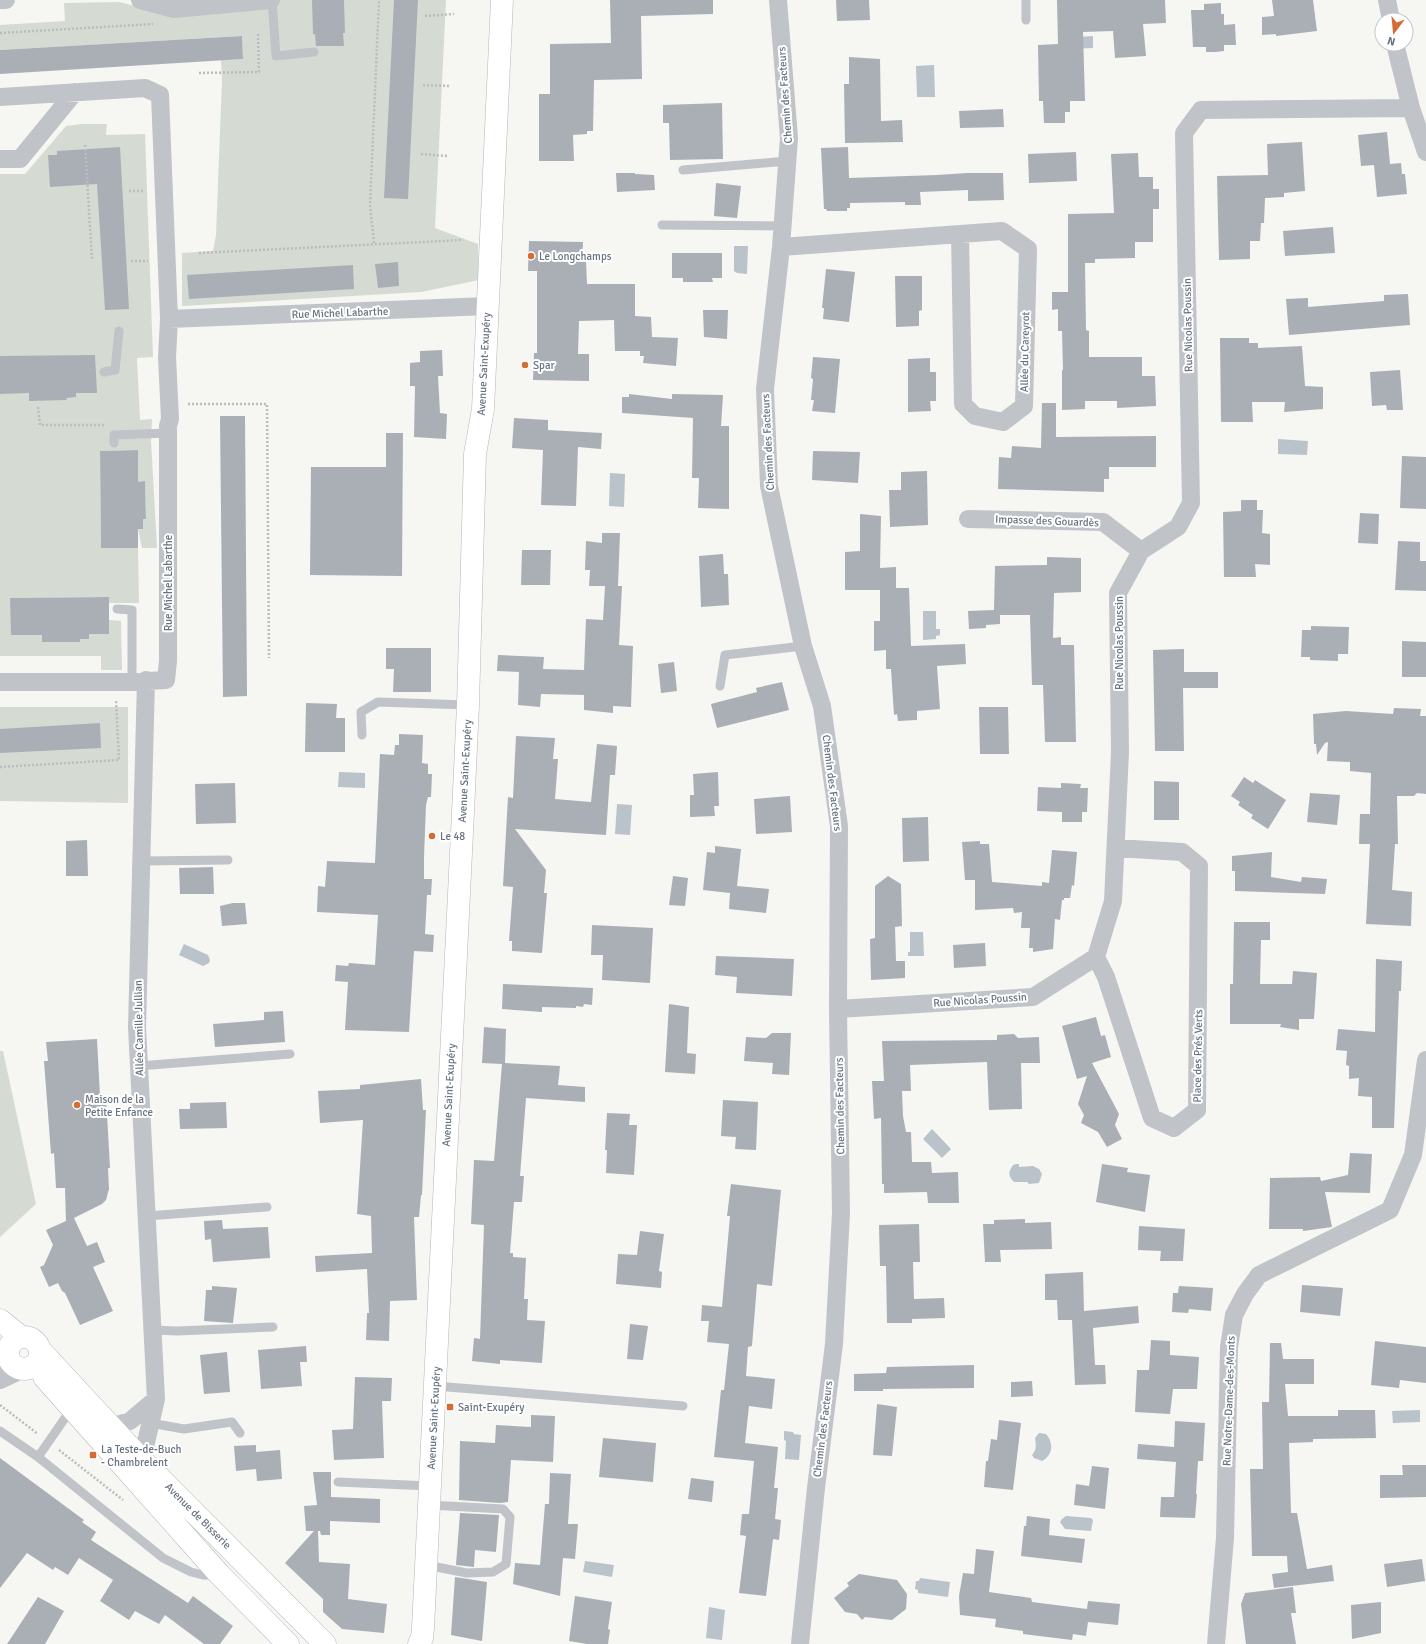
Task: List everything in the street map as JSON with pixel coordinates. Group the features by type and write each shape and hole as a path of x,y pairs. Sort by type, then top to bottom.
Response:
{"main road":[{"name":"Avenue Saint-Exupéry","path":"422,1642 468,705 475,454 483,409 502,0"},
{"name":"Avenue de Bisserie","path":"0,1320 19,1356 72,1408 219,1574 288,1644"},
{"name":"Avenue de Bisserie","path":"19,1356 110,1427 325,1644"}],"street":[{"path":"0,0 6,0"},
{"path":"140,0 174,9 272,0"},
{"name":"Chemin des Facteurs","path":"778,0 789,138 781,247 765,389 769,486 803,646 822,706 839,826 838,1009 842,1213 834,1344 816,1488 800,1644"},
{"path":"1387,0 1389,12"},
{"path":"1396,52 1411,108 1426,152"},
{"name":"Rue Michel Labarthe","path":"0,97 145,88 160,95 169,319 167,357 170,419 168,426 168,661 166,680 0,682"},
{"path":"0,159 20,159 75,92"},
{"name":"Rue Nicolas Poussin","path":"838,1009 1033,997 1096,957 1113,900 1120,752 1118,593 1141,551 1178,527 1191,503 1184,133 1201,110 1411,108"},
{"name":"Allée du Careyrot","path":"781,247 960,234 1002,232 1028,249 1024,406 1004,422 974,416 963,404 960,234"},
{"name":"Rue Michel Labarthe","path":"169,319 487,306"},
{"name":"Impasse des Gouardès","path":"968,519 1103,522 1141,551"},
{"name":"Allée Camille Jullian","path":"131,681 141,861 137,1027 156,1399 142,1460"},
{"name":"Place des Prés Verts","path":"1096,957 1106,977 1152,1118 1174,1128 1197,1110 1200,866 1182,852 1116,848"},
{"name":"Rue Notre-Dame-des-Monts","path":"1216,1644 1225,1538 1229,1347 1234,1315 1245,1294 1259,1275 1390,1210 1413,1155 1426,1060"},
{"path":"0,1380 15,1373 19,1356"},
{"path":"110,1427 130,1421 156,1399"}],"lane":[{"path":"272,0 276,56 314,52"},
{"path":"1026,0 1026,20"},
{"path":"683,170 788,161"},
{"path":"662,225 783,226"},
{"path":"104,372 115,370 119,330"},
{"path":"114,444 114,435 168,433"},
{"path":"117,609 132,610 131,681"},
{"path":"720,686 725,655 803,646"},
{"path":"362,735 361,712 378,702 468,705"},
{"path":"141,861 228,860"},
{"path":"139,1066 290,1054"},
{"path":"147,1216 267,1207"},
{"path":"152,1330 177,1331 273,1327"},
{"path":"435,1386 683,1406"},
{"path":"38,1457 72,1408"},
{"path":"150,1423 184,1429 232,1422 240,1433"},
{"path":"0,1431 38,1457 163,1558 191,1572 204,1575 219,1574"},
{"path":"338,1482 503,1509 510,1517 506,1564 493,1572 467,1573 426,1565"}],"path":[{"path":"374,243 370,205 379,0"},
{"path":"425,16 454,14"},
{"path":"0,33 156,24"},
{"path":"199,73 259,72 258,26"},
{"path":"423,85 450,86"},
{"path":"84,145 92,260"},
{"path":"420,154 447,156"},
{"path":"200,253 374,243 464,240"},
{"path":"169,404 267,404 269,658"},
{"path":"38,407 40,425 112,425"},
{"path":"0,767 118,760 131,681"}],"shaded area":[{"path":"261,0 446,0 435,228 478,244 479,280 421,292 182,306 182,253 213,251 216,235 222,80 221,60 243,59 242,36 0,50 0,25 65,21 64,3 119,2 171,15"},
{"path":"1093,36 1093,48 1069,49 1068,38"},
{"path":"934,65 935,97 917,97 916,66"},
{"path":"81,124 107,124 106,135 145,134 153,357 137,358 140,420 152,419 151,441 157,548 142,548 138,529 143,519 146,519 145,482 138,482 138,450 100,451 101,548 138,548 139,603 109,603 108,597 11,598 11,635 42,635 42,642 79,642 79,639 89,639 89,634 109,634 109,620 121,621 122,670 101,670 101,656 0,656 0,174 25,174 66,126"},
{"path":"734,246 748,246 747,274 737,273 734,271"},
{"path":"1278,439 1308,441 1307,455 1278,454"},
{"path":"610,473 625,474 624,507 609,506"},
{"path":"923,611 936,611 936,629 940,629 940,635 936,636 936,639 923,640"},
{"path":"0,707 128,707 128,803 0,801"},
{"path":"339,772 365,773 365,788 338,787"},
{"path":"617,804 632,805 630,835 615,834"},
{"path":"910,932 923,932 924,956 908,956 908,952 910,952"},
{"path":"184,944 208,955 210,960 209,963 203,966 179,955"},
{"path":"0,1051 3,1051 36,1204 0,1237"},
{"path":"932,1129 951,1149 942,1158 923,1139"},
{"path":"1019,1164 1019,1167 1033,1166 1039,1169 1042,1174 1039,1183 1029,1184 1027,1182 1014,1182 1010,1176 1010,1170 1013,1165"},
{"path":"1420,1410 1420,1422 1393,1423 1392,1411"},
{"path":"784,1431 801,1435 799,1460 785,1459 786,1441 784,1440"},
{"path":"1039,1433 1046,1434 1049,1437 1051,1445 1048,1456 1042,1461 1034,1458 1032,1455 1036,1447 1035,1438"},
{"path":"1066,1516 1091,1518 1093,1520 1091,1531 1065,1529 1060,1522"},
{"path":"585,1561 614,1565 612,1577 583,1572"},
{"path":"920,1578 950,1582 948,1597 918,1593 918,1590 915,1589 916,1581 919,1581"},
{"path":"709,1607 725,1610 722,1640 706,1638"}],"building":[{"path":"312,0 344,0 344,46 316,46 315,34 313,34"},
{"path":"394,0 418,0 408,199 384,198"},
{"path":"610,0 713,0 713,14 641,16 642,79 594,80 593,131 587,131 587,134 573,135 574,161 539,161 539,94 550,94 550,44 611,43"},
{"path":"836,0 869,0 870,20 837,21"},
{"path":"1057,0 1165,0 1166,23 1143,24 1146,56 1115,58 1113,31 1083,32 1085,101 1070,101 1070,112 1065,112 1065,123 1044,123 1043,101 1039,101 1038,45 1058,44"},
{"path":"1272,0 1313,0 1317,31 1276,36 1276,34 1262,35 1262,17 1274,16"},
{"path":"1221,3 1221,14 1224,14 1224,25 1235,24 1236,45 1224,45 1224,51 1215,52 1206,52 1206,47 1193,47 1191,10 1204,10 1204,4"},
{"path":"242,36 243,59 0,74 0,50"},
{"path":"849,57 880,59 881,121 902,120 903,142 845,143 844,84 849,84"},
{"path":"722,103 723,159 670,160 669,123 663,123 663,105"},
{"path":"1003,109 1004,127 960,128 959,111"},
{"path":"1387,132 1390,164 1401,163 1402,174 1405,174 1407,194 1377,197 1374,165 1361,166 1358,135"},
{"path":"1302,142 1305,191 1284,193 1284,197 1265,198 1264,223 1261,223 1260,241 1250,241 1250,259 1219,260 1217,176 1268,175 1267,144"},
{"path":"120,147 129,309 105,310 97,184 50,187 48,155 57,155 57,151"},
{"path":"848,147 849,178 1003,173 1004,200 968,201 968,190 920,192 921,205 905,205 905,202 850,203 850,208 847,208 847,211 827,211 824,209 821,148"},
{"path":"1076,152 1077,181 1029,183 1028,154"},
{"path":"1138,153 1139,177 1153,177 1153,189 1159,189 1159,209 1153,209 1153,242 1135,242 1135,258 1095,259 1095,263 1085,263 1086,330 1089,331 1089,357 1142,357 1142,376 1155,376 1156,406 1117,408 1117,401 1085,401 1085,409 1062,410 1062,331 1058,331 1058,309 1052,310 1052,292 1068,292 1068,214 1114,213 1111,154"},
{"path":"616,173 654,175 655,190 617,192"},
{"path":"716,183 741,186 737,218 714,216"},
{"path":"1333,227 1335,253 1285,256 1283,231"},
{"path":"529,241 583,242 582,261 586,261 587,284 635,284 635,316 651,317 652,337 678,338 676,366 643,363 644,356 640,356 640,351 615,351 614,320 579,321 578,354 589,354 589,381 533,380 534,353 537,353 537,271 528,271"},
{"path":"672,253 722,253 722,278 712,278 713,282 683,282 683,278 672,278"},
{"path":"398,262 399,286 378,288 375,264"},
{"path":"353,265 354,289 189,299 187,275"},
{"path":"826,269 855,272 849,322 823,319 824,308 822,308"},
{"path":"895,276 922,276 922,310 919,311 919,326 896,327"},
{"path":"1408,294 1410,325 1289,335 1286,299 1308,298 1308,307 1384,301 1384,295"},
{"path":"703,310 728,310 727,339 704,337"},
{"path":"1220,338 1249,338 1249,343 1258,343 1258,348 1302,346 1305,386 1323,387 1323,409 1284,412 1285,402 1252,402 1253,422 1221,422"},
{"path":"442,350 443,376 438,376 440,413 447,414 446,439 414,437 415,386 410,386 410,363 420,362 420,351"},
{"path":"95,355 97,393 76,393 76,397 66,398 67,400 29,401 29,393 0,394 0,356"},
{"path":"813,357 840,359 835,413 812,411 814,400 811,400"},
{"path":"930,358 930,372 936,372 936,401 930,401 931,411 908,412 908,359"},
{"path":"1400,370 1403,410 1387,410 1386,405 1372,406 1370,372"},
{"path":"629,394 672,399 672,394 723,395 721,426 729,426 729,509 698,508 699,478 692,478 693,418 622,413 622,397 629,397"},
{"path":"1042,403 1056,403 1056,437 1156,436 1156,467 1109,467 1109,479 1104,479 1104,492 998,489 999,457 1011,458 1012,446 1041,448"},
{"path":"220,416 245,416 247,696 223,697"},
{"path":"514,418 548,420 548,430 602,433 601,449 578,447 576,506 541,505 543,450 512,448"},
{"path":"386,433 403,433 402,576 310,575 311,467 386,467"},
{"path":"138,450 138,482 145,481 146,519 143,519 143,529 138,529 138,548 101,548 100,451"},
{"path":"813,451 860,452 858,483 812,480"},
{"path":"1402,456 1426,457 1426,509 1400,508"},
{"path":"927,471 928,525 890,527 889,490 901,490 901,472"},
{"path":"1241,500 1257,500 1257,510 1263,510 1262,533 1270,534 1270,565 1255,564 1256,577 1224,577 1223,512 1241,511"},
{"path":"1360,513 1379,514 1378,544 1358,543"},
{"path":"860,514 881,516 880,568 896,567 896,588 909,588 911,646 965,644 966,664 937,666 940,709 917,711 917,720 898,721 897,714 894,715 891,669 886,669 886,650 874,651 874,621 880,621 880,590 845,590 845,552 860,551"},
{"path":"602,533 620,533 618,586 622,586 619,645 633,646 631,707 613,706 613,713 584,710 584,695 541,694 540,707 518,705 519,672 497,671 498,655 544,657 543,669 584,670 586,619 603,620 605,586 589,586 590,570 585,570 586,541 602,543"},
{"path":"1398,541 1420,542 1420,561 1426,561 1426,591 1395,590"},
{"path":"522,550 551,550 550,585 521,585"},
{"path":"723,554 724,574 728,574 729,605 701,607 699,556"},
{"path":"1047,557 1081,558 1081,592 1054,593 1053,638 1061,637 1061,645 1074,645 1076,742 1045,742 1043,685 1032,685 1030,615 1000,615 1000,624 986,625 986,628 969,629 968,611 994,610 995,566 1047,565"},
{"path":"109,597 109,634 89,634 89,639 80,639 80,642 42,642 42,635 11,635 10,598"},
{"path":"1311,626 1349,627 1348,654 1338,654 1338,661 1310,660 1310,657 1301,657 1302,630 1311,630"},
{"path":"1402,641 1426,642 1426,677 1402,677"},
{"path":"386,648 431,648 431,692 393,692 394,669 386,669"},
{"path":"1184,649 1184,672 1218,672 1218,688 1183,688 1184,751 1155,751 1153,650"},
{"path":"674,662 677,691 661,693 658,664"},
{"path":"782,682 789,710 717,728 711,704 757,692 756,688"},
{"path":"306,703 337,704 336,718 345,718 345,752 305,752"},
{"path":"979,707 1008,707 1009,754 980,754"},
{"path":"1394,708 1421,709 1420,716 1426,716 1426,794 1417,793 1414,796 1397,796 1398,844 1395,844 1392,890 1412,892 1411,926 1366,924 1370,844 1359,844 1360,814 1370,814 1371,773 1350,771 1350,762 1327,761 1328,742 1325,743 1317,755 1316,744 1314,744 1313,714 1346,711 1393,714"},
{"path":"100,723 101,748 0,753 0,729"},
{"path":"399,734 423,735 422,763 428,764 428,774 432,774 431,797 428,797 426,805 424,879 432,879 431,895 427,895 425,934 434,935 433,952 414,951 409,1032 345,1030 348,982 335,981 336,965 348,966 349,963 375,965 378,915 317,912 318,886 325,887 327,861 375,863 380,754 394,755 395,745 399,745"},
{"path":"516,736 555,738 553,759 558,759 555,799 591,802 597,744 617,746 615,775 610,775 606,835 515,829 546,870 544,893 547,893 542,953 512,951 512,941 509,941 513,887 503,886 508,797 513,798"},
{"path":"718,772 719,806 714,806 715,816 690,817 690,795 694,795 693,774"},
{"path":"1244,777 1253,783 1255,780 1286,800 1268,829 1251,818 1253,815 1238,805 1240,802 1231,796"},
{"path":"1154,781 1179,782 1179,820 1154,820"},
{"path":"235,783 236,823 196,824 195,784"},
{"path":"1061,783 1081,784 1080,788 1088,788 1087,812 1082,812 1082,822 1062,822 1062,812 1037,811 1038,787 1061,788"},
{"path":"1310,793 1340,795 1337,825 1307,822"},
{"path":"790,796 792,832 756,834 754,799"},
{"path":"928,817 929,861 903,862 902,818"},
{"path":"87,840 88,876 66,876 66,841"},
{"path":"980,841 980,844 989,844 992,882 1042,886 1042,882 1049,883 1052,850 1077,852 1074,886 1072,885 1070,898 1064,898 1064,900 1062,900 1060,920 1055,919 1053,949 1033,952 1033,948 1029,948 1030,928 1021,928 1022,912 1014,913 1013,908 975,910 975,880 965,880 962,842"},
{"path":"715,846 741,849 737,886 769,889 766,913 729,909 730,893 703,890 707,852 715,853"},
{"path":"1272,852 1271,877 1301,882 1302,877 1327,879 1325,894 1235,891 1235,871 1232,871 1232,856"},
{"path":"213,867 214,894 180,894 179,868"},
{"path":"673,876 688,878 685,906 669,905"},
{"path":"888,876 901,884 902,926 895,927 896,961 905,961 905,978 871,980 870,939 875,938 875,886"},
{"path":"233,903 245,903 247,924 222,926 220,906"},
{"path":"1234,922 1270,922 1270,940 1261,940 1260,984 1292,984 1293,971 1317,973 1314,1019 1299,1019 1299,1030 1280,1027 1281,1024 1230,1024 1230,984 1233,984"},
{"path":"592,925 653,928 650,983 602,980 603,955 591,955"},
{"path":"985,943 986,966 954,968 953,945"},
{"path":"716,956 794,959 792,996 736,993 737,977 715,975"},
{"path":"1376,959 1402,961 1401,991 1399,991 1394,1128 1372,1128 1372,1097 1358,1096 1359,1078 1349,1079 1349,1066 1346,1065 1347,1051 1336,1050 1338,1029 1375,1032"},
{"path":"503,984 593,988 592,1005 584,1004 583,1007 576,1006 576,1008 542,1007 542,1012 502,1009"},
{"path":"669,1004 689,1007 687,1053 696,1054 695,1074 665,1072"},
{"path":"283,1011 285,1042 215,1047 213,1024 264,1020 264,1012"},
{"path":"1096,1017 1101,1036 1105,1035 1111,1057 1092,1063 1119,1114 1115,1125 1122,1139 1107,1147 1098,1132 1081,1123 1084,1115 1078,1104 1087,1076 1077,1079 1062,1026"},
{"path":"484,1027 506,1029 505,1063 560,1066 558,1085 585,1087 585,1102 526,1098 520,1176 524,1176 522,1202 514,1202 510,1253 513,1253 513,1257 526,1258 524,1299 528,1299 527,1320 545,1321 542,1363 500,1360 500,1364 472,1361 474,1338 480,1339 484,1225 471,1224 474,1160 494,1161 502,1064 482,1063"},
{"path":"772,1033 791,1033 789,1075 772,1074 773,1063 744,1061 746,1037 766,1038"},
{"path":"1014,1034 1018,1038 1039,1037 1040,1063 1021,1063 1022,1109 989,1110 987,1062 910,1065 911,1091 902,1091 903,1116 906,1132 911,1132 912,1162 931,1162 932,1173 958,1172 959,1203 928,1203 927,1192 884,1193 884,1184 882,1184 881,1118 874,1119 872,1081 884,1081 882,1041 997,1040 997,1035"},
{"path":"97,1039 100,1096 106,1096 110,1168 108,1168 109,1189 106,1200 102,1204 74,1218 87,1246 97,1242 105,1262 93,1267 113,1311 80,1325 65,1293 62,1291 58,1283 49,1287 40,1267 44,1265 53,1245 46,1230 66,1221 65,1188 56,1188 54,1153 51,1154 44,1061 48,1061 46,1042"},
{"path":"421,1079 423,1110 426,1110 422,1195 419,1217 414,1217 417,1300 390,1301 389,1341 366,1340 367,1313 369,1313 367,1269 316,1272 315,1256 372,1253 371,1216 357,1214 363,1120 320,1123 318,1091 360,1089 360,1085"},
{"path":"723,1100 758,1102 756,1150 735,1149 736,1137 721,1136"},
{"path":"226,1102 227,1128 180,1129 179,1109 190,1109 190,1103"},
{"path":"607,1113 630,1114 629,1125 637,1125 634,1175 606,1173 607,1150 605,1150"},
{"path":"1350,1153 1372,1154 1370,1193 1325,1192 1332,1227 1303,1231 1303,1229 1269,1229 1270,1178 1320,1177 1321,1181 1348,1175"},
{"path":"1102,1164 1128,1168 1127,1172 1150,1175 1145,1212 1096,1202"},
{"path":"731,1184 781,1190 772,1286 757,1284 752,1346 748,1347 746,1376 775,1379 772,1409 749,1406 745,1443 778,1447 774,1488 778,1488 775,1519 781,1520 779,1540 773,1539 766,1596 739,1593 746,1536 740,1535 742,1514 749,1514 754,1461 714,1457 721,1390 724,1390 729,1344 707,1342 709,1321 701,1321 702,1305 722,1307 730,1216 727,1216"},
{"path":"1025,1219 1025,1223 1051,1222 1052,1249 1000,1250 1001,1262 985,1262 983,1224 994,1224 994,1220"},
{"path":"222,1220 223,1229 268,1227 270,1258 213,1262 211,1239 205,1240 204,1221"},
{"path":"919,1224 920,1262 913,1262 914,1299 944,1298 945,1318 912,1319 912,1323 887,1323 886,1266 880,1266 879,1225"},
{"path":"1139,1226 1185,1229 1183,1261 1160,1261 1161,1251 1138,1250"},
{"path":"640,1231 664,1234 659,1271 662,1272 661,1288 616,1284 618,1254 637,1255"},
{"path":"1083,1272 1084,1311 1138,1306 1139,1323 1093,1328 1095,1365 1105,1365 1106,1384 1075,1385 1072,1320 1058,1320 1057,1300 1045,1300 1045,1274"},
{"path":"1302,1285 1343,1288 1340,1316 1300,1312"},
{"path":"212,1286 237,1288 233,1323 204,1321 206,1290 212,1290"},
{"path":"1179,1286 1213,1288 1211,1311 1189,1309 1188,1313 1172,1312 1173,1293 1178,1293"},
{"path":"630,1324 648,1326 643,1360 627,1359"},
{"path":"1151,1340 1170,1341 1170,1355 1199,1357 1197,1389 1173,1389 1170,1414 1135,1412 1137,1370 1149,1370"},
{"path":"1375,1341 1426,1347 1426,1383 1400,1380 1399,1388 1371,1385"},
{"path":"1270,1343 1281,1343 1283,1359 1314,1359 1314,1384 1285,1384 1288,1416 1338,1416 1338,1410 1375,1410 1376,1438 1313,1439 1313,1442 1289,1443 1291,1513 1297,1513 1307,1569 1332,1565 1334,1581 1274,1588 1272,1574 1288,1572 1287,1556 1252,1556 1250,1469 1263,1469 1262,1402 1269,1402"},
{"path":"306,1346 307,1362 300,1362 302,1386 261,1389 258,1350"},
{"path":"227,1352 230,1392 204,1394 200,1355"},
{"path":"974,1365 974,1388 883,1389 883,1391 854,1391 854,1374 886,1373 887,1367"},
{"path":"355,1377 392,1378 391,1401 382,1401 384,1458 334,1460 332,1430 353,1429"},
{"path":"1032,1381 1033,1396 1011,1397 1011,1382"},
{"path":"877,1404 897,1407 892,1456 873,1455"},
{"path":"531,1415 555,1416 553,1462 511,1460 508,1502 500,1503 459,1500 460,1441 495,1443 496,1425 531,1427"},
{"path":"999,1420 1021,1423 1013,1490 984,1487 986,1461 988,1461 991,1439 997,1440"},
{"path":"1175,1421 1205,1423 1203,1461 1198,1461 1195,1518 1160,1517 1161,1497 1174,1497 1176,1462 1137,1459 1138,1444 1174,1447"},
{"path":"603,1438 656,1443 653,1482 599,1477"},
{"path":"256,1445 256,1452 280,1450 282,1479 257,1481 256,1469 236,1471 234,1446"},
{"path":"0,1458 84,1520 82,1522 96,1532 91,1540 188,1603 193,1596 233,1626 220,1644 204,1644 165,1615 159,1624 135,1611 129,1620 100,1601 113,1580 79,1558 68,1575 55,1567 53,1570 27,1553 0,1588"},
{"path":"1402,1465 1426,1465 1426,1497 1380,1498 1380,1475 1403,1475"},
{"path":"1092,1466 1109,1468 1105,1509 1074,1505 1076,1484 1089,1486"},
{"path":"313,1472 331,1472 331,1497 380,1499 380,1523 330,1521 330,1535 321,1535 320,1531 318,1531 319,1562 350,1564 348,1599 387,1604 384,1633 342,1629 323,1612 323,1599 285,1563 314,1531 306,1531 304,1506 317,1505"},
{"path":"550,1473 571,1474 568,1524 578,1524 575,1559 563,1558 560,1596 513,1584 515,1563 540,1565 545,1504 549,1504"},
{"path":"691,1478 714,1481 712,1502 688,1499"},
{"path":"460,1513 499,1515 496,1552 475,1550 474,1567 456,1565"},
{"path":"1027,1516 1050,1519 1049,1535 1085,1539 1082,1563 1021,1556 1024,1526 1026,1526"},
{"path":"976,1549 994,1551 989,1592 1031,1598 1032,1602 1087,1609 1088,1601 1120,1604 1118,1625 1088,1622 1086,1636 1073,1634 1072,1640 1023,1634 1023,1631 995,1627 996,1619 960,1615 959,1596 963,1573 974,1574"},
{"path":"1422,1559 1425,1581 1387,1587 1384,1564"},
{"path":"859,1574 897,1580 907,1594 906,1609 892,1620 865,1617 862,1620 857,1614 845,1612 834,1598 849,1586 847,1583"},
{"path":"455,1577 487,1582 482,1641 451,1635"},
{"path":"1293,1587 1296,1613 1291,1613 1296,1644 1246,1644 1241,1604 1245,1593"},
{"path":"575,1596 612,1602 608,1629 610,1630 608,1644 587,1644 569,1641"},
{"path":"38,1597 64,1611 45,1644 7,1644"},
{"path":"1381,1602 1381,1633 1352,1639 1351,1605"}],"place":[{"name":"Le Longchamps","path":"531,256"},
{"name":"Spar","path":"525,365"},
{"name":"Le 48","path":"432,836"},
{"name":"Maison de la Petite Enfance","path":"77,1105"},
{"name":"Saint-Exupéry","path":"450,1407"},
{"name":"La Teste-de-Buch - Chambrelent","path":"93,1455"}]}
